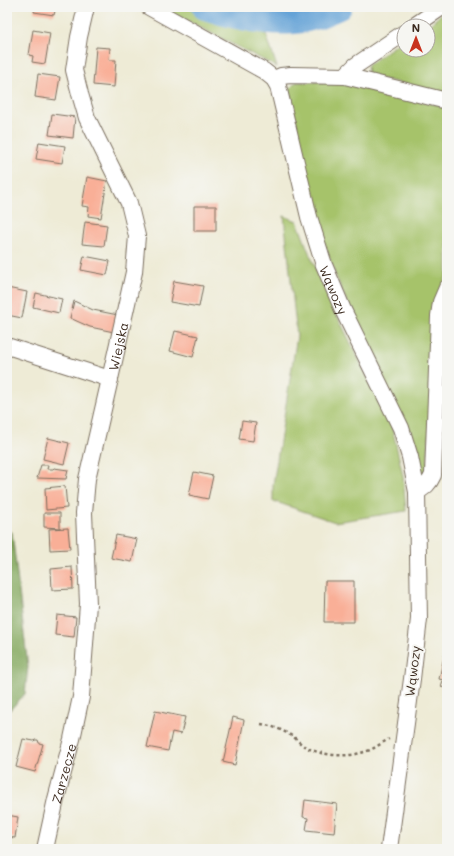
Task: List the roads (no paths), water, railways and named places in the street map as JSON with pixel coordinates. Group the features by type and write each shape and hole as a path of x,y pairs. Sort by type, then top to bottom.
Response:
{"street":[{"name":"Wiejska","path":"81,697 88,604 84,513 87,479 134,272 137,236 129,203 87,118 78,88 74,70 79,37 86,7"},
{"path":"426,18 442,7"},
{"name":"Wąwozy","path":"158,9 264,71 278,86 308,217 324,265 343,310 401,428 410,457 417,492 419,619 388,849"},
{"path":"345,76 356,66 396,38"},
{"path":"274,80 281,76 291,75 345,76 447,101"},
{"path":"417,492 429,483 433,475 439,316 441,302 447,288"},
{"path":"7,346 110,379"},
{"name":"Zarzecze","path":"45,849 81,697"}],"waterway":[{"path":"205,7 256,20 282,22 311,18 339,7"}]}
